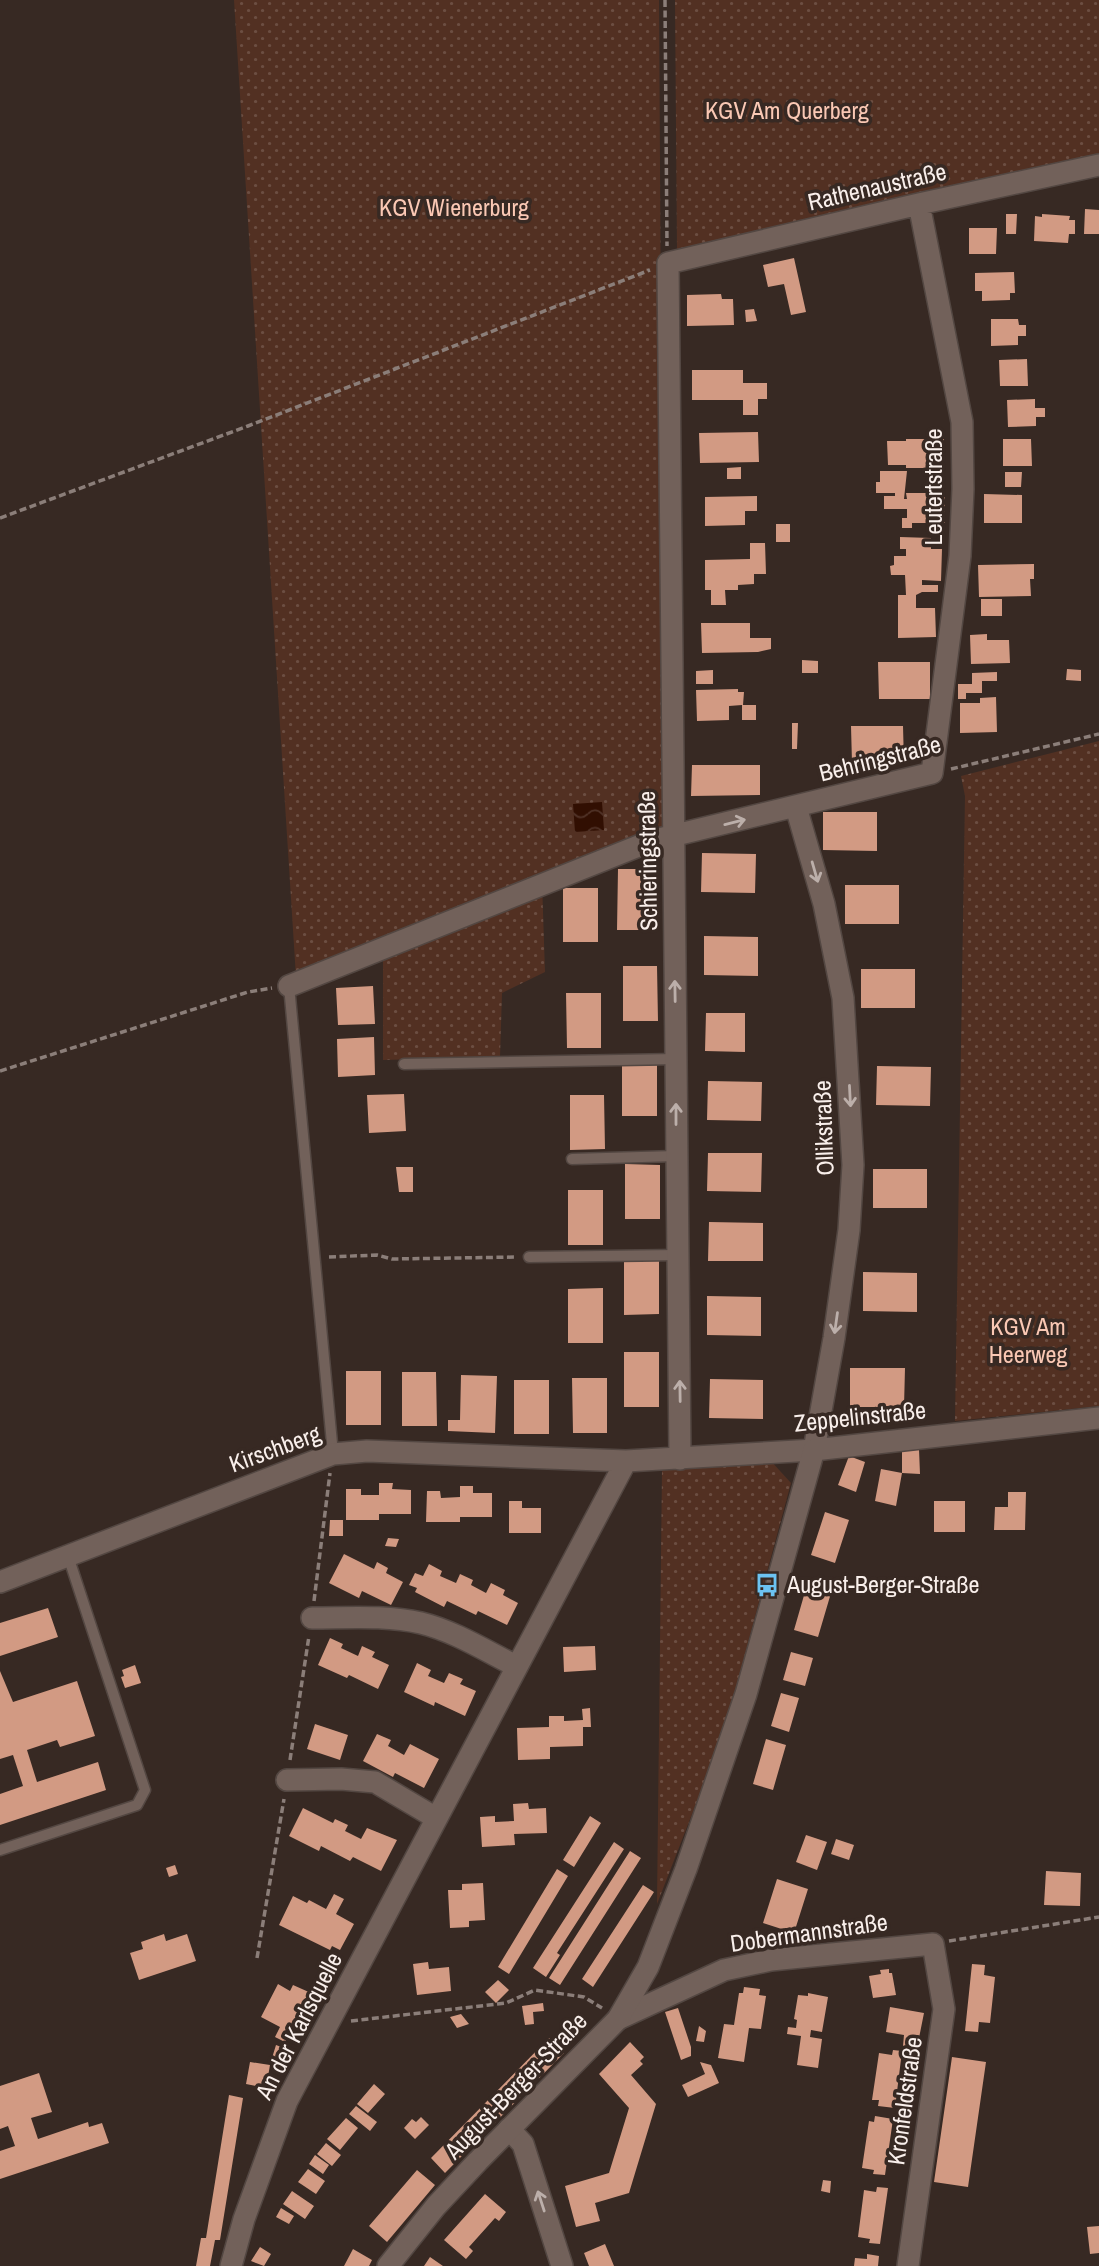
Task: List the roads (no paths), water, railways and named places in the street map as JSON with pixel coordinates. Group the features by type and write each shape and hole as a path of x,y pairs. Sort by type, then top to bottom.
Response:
{"street":[{"name":"Rathenaustraße","path":"667,263 1099,165"},
{"name":"Leutertstraße","path":"919,204 962,422 960,556 932,773"},
{"name":"Schieringstraße","path":"667,263 680,1459"},
{"name":"Behringstraße","path":"289,986 651,841 932,773"},
{"name":"Ollikstraße","path":"796,807 824,904 842,998 853,1165 849,1230 834,1338 814,1450"},
{"name":"Zeppelinstraße","path":"626,1461 814,1450 1099,1418"},
{"name":"August-Berger-Straße","path":"388,2266 436,2206 618,2019 648,1967 686,1869 742,1707 814,1450"},
{"name":"Kirschberg","path":"0,1582 333,1454 368,1451 626,1461"},
{"name":"An der Karlsquelle","path":"230,2266 244,2219 287,2101 626,1461"},
{"path":"312,1618 388,1618 423,1623 461,1638 516,1666"},
{"path":"287,1780 341,1779 375,1783 436,1818"},
{"name":"Dobermannstraße","path":"618,2019 724,1970 771,1960 933,1944"},
{"name":"Kronfeldstraße","path":"908,2266 944,2009 933,1944"},
{"path":"509,2129 523,2144 562,2266"}],"lane":[{"path":"289,986 333,1454"},
{"path":"404,1064 676,1059"},
{"path":"572,1159 676,1156"},
{"path":"529,1257 677,1255"},
{"path":"0,1850 137,1805 145,1790 68,1556"}],"water":[{"path":"602,802 604,830 575,832 573,804"}],"place":[{"name":"August-Berger-Straße","path":"767,1585"}],"park label":[{"name":"KGV Am Querberg","path":"787,111"},
{"name":"KGV Wienerburg","path":"454,208"},
{"name":"KGV Am Heerweg","path":"1028,1341"}]}
